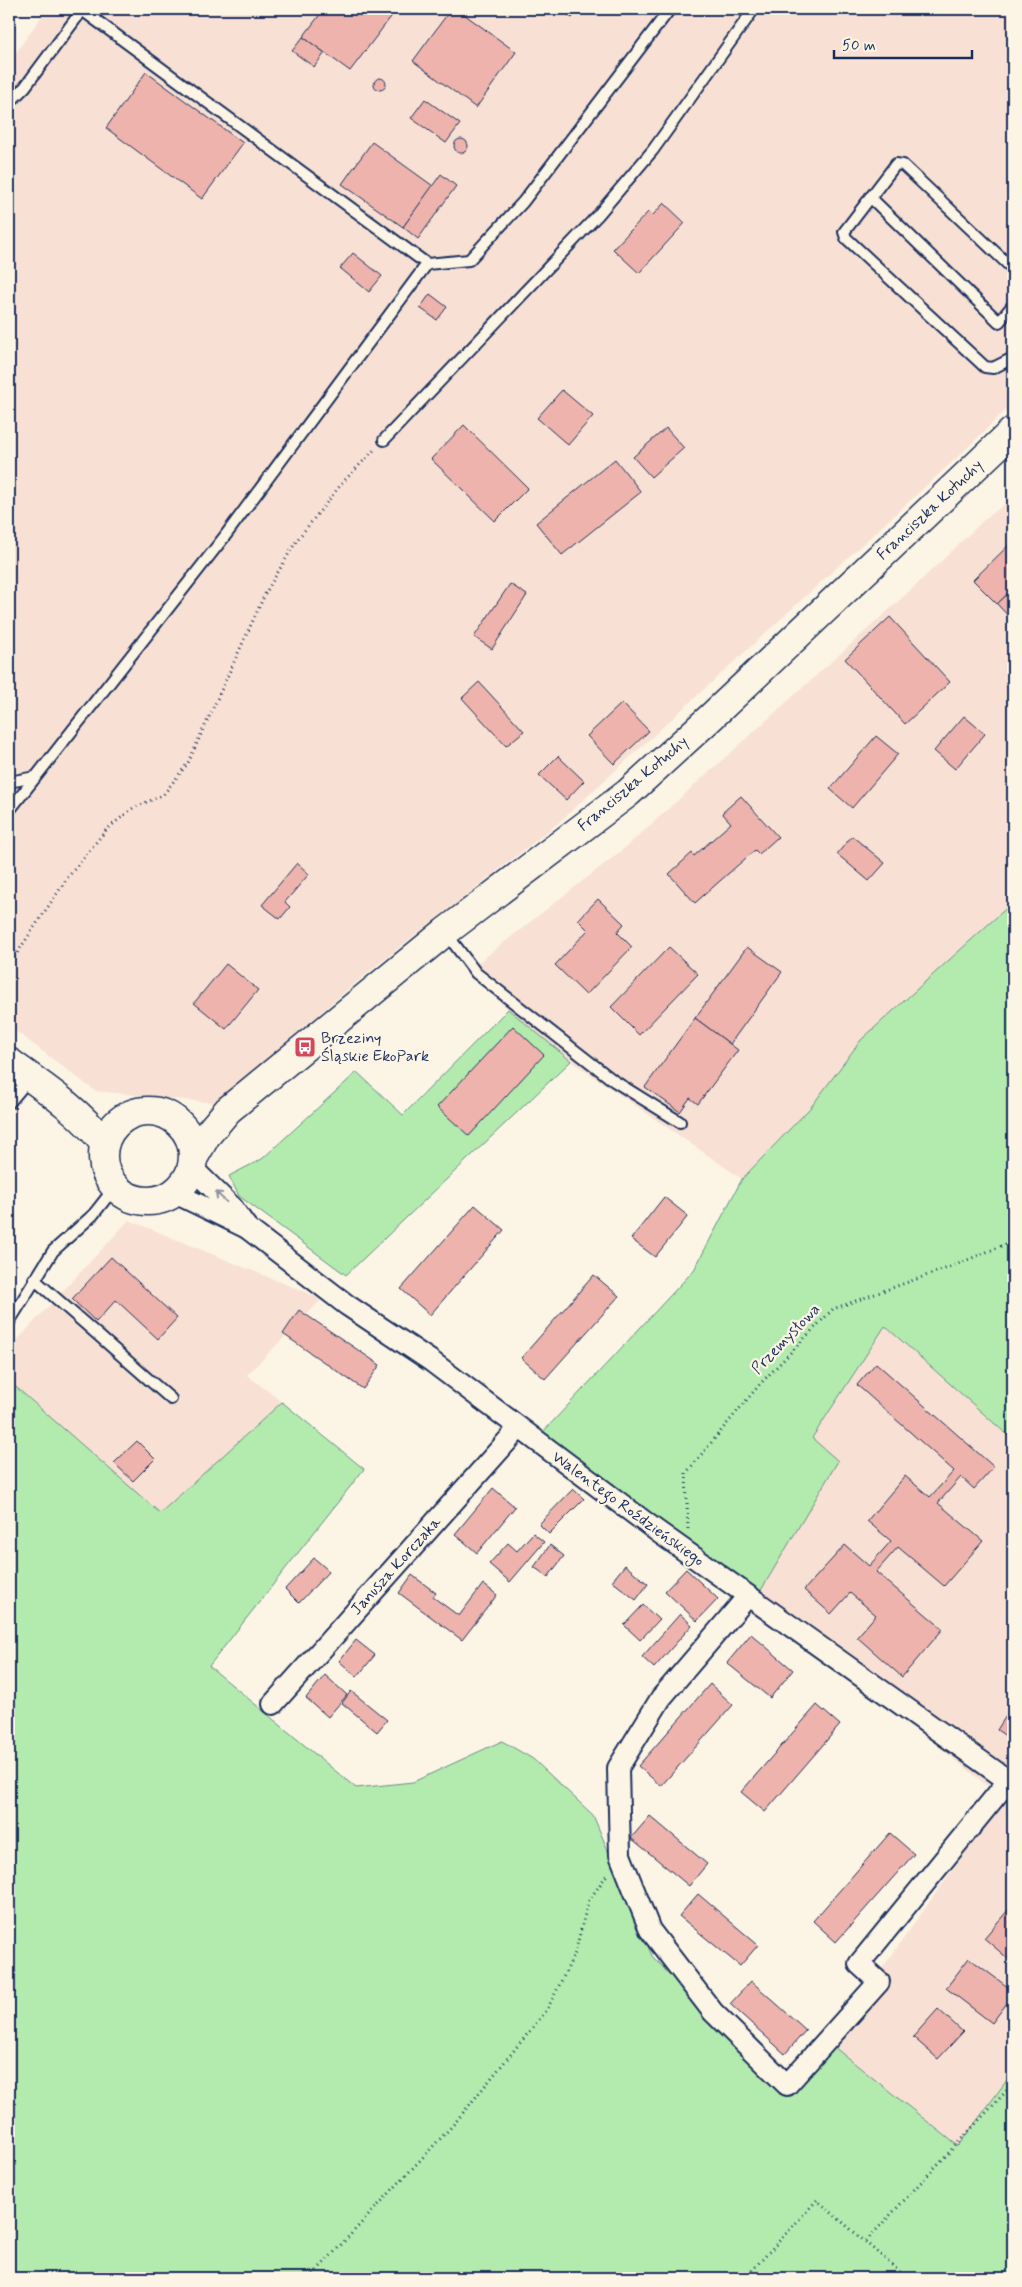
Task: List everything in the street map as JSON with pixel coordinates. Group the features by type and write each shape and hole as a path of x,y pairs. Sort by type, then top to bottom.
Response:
{"street":[{"name":"Franciszka Kotuchy","path":"193,1163 206,1136 228,1110 445,932 628,793 710,718 1013,431"},
{"path":"9,1062 56,1096 95,1131 104,1143"},
{"path":"56,1096 92,1108 126,1116"},
{"path":"153,1110 166,1114 178,1121 187,1131 192,1144 193,1163 186,1182 175,1193 163,1199 150,1201 138,1200 126,1195 116,1187 104,1166 104,1143 114,1125 126,1116 139,1111 153,1110"},
{"name":"Franciszka Kotuchy","path":"178,1121 195,1119 228,1110"},
{"name":"Walentego Roździeńskiego","path":"193,1163 232,1207 247,1228"},
{"name":"Walentego Roździeńskiego","path":"175,1193 187,1197 225,1219 247,1228 347,1305 431,1361 688,1554 1011,1782"},
{"name":"Janusza Korczaka","path":"272,1704 519,1428"},
{"path":"748,1596 661,1698 618,1768 620,1855 650,1930 713,2012 788,2085 879,1982 859,1964 1011,1782"}],"lane":[{"path":"9,103 25,87 83,9 427,264 469,260 523,202 670,9"},
{"path":"384,440 598,215 653,150 754,9"},
{"path":"1013,269 904,165 896,164 844,232 846,238 985,367 993,368 1013,358"},
{"path":"870,197 999,322 1013,305"},
{"path":"9,811 225,536 427,264"},
{"path":"9,782 34,777"},
{"path":"445,932 476,973 614,1081 680,1122"},
{"path":"9,1103 30,1077"},
{"path":"9,1322 53,1251 93,1215 116,1187"},
{"path":"34,1279 170,1399"}],"path":[{"path":"9,965 68,878 106,830 133,808 163,795 188,763 265,594 297,540 343,482 384,440"},
{"name":"Przemysłowa","path":"688,1554 686,1473 760,1384 834,1309 953,1266 1013,1241"},
{"path":"310,2278 453,2125 547,2010 575,1953 588,1902 620,1855"},
{"path":"866,2241 1013,2084"},
{"path":"745,2278 817,2200 907,2278"}],"shaded area":[{"path":"47,9 1013,9 1013,403 961,454 557,824 376,966 214,1103 95,1091 9,1026 9,62"},
{"path":"1013,498 1013,902 861,1040 811,1107 742,1179 571,1061 465,973 626,847 914,587 985,519"},
{"path":"129,1220 322,1299 247,1375 282,1402 160,1514 9,1381 9,1349"},
{"path":"885,1326 1013,1440 1013,2072 958,2146 829,2043 1003,1799 757,1597 837,1461 812,1439"}],"green space":[{"path":"1013,902 1013,1440 885,1326 812,1438 838,1461 757,1597 543,1432 694,1270 742,1179 811,1107 861,1040"},
{"path":"508,1009 571,1061 346,1275 239,1196 229,1176 262,1159 357,1072 403,1115"},
{"path":"9,1381 160,1513 282,1402 364,1469 209,1666 356,1788 413,1782 502,1741 533,1759 593,1815 652,1956 785,2095 829,2043 958,2146 1013,2072 1013,2278 9,2278"}],"building":[{"path":"324,9 397,9 350,71 303,37"},
{"path":"451,9 457,9 516,52 476,108 413,61"},
{"path":"559,9 579,9 572,18"},
{"path":"303,37 325,53 314,67 292,51"},
{"path":"146,72 243,143 202,199 106,128"},
{"path":"378,78 382,78 386,84 382,90 378,90 374,86 374,82"},
{"path":"425,99 460,124 446,143 411,118"},
{"path":"458,139 464,139 468,146 464,153 458,153 454,149 454,143"},
{"path":"372,142 433,186 403,227 342,184"},
{"path":"441,174 456,186 418,239 403,227"},
{"path":"664,203 685,223 639,273 613,249 649,211 653,215"},
{"path":"353,253 382,276 369,292 340,268"},
{"path":"430,294 447,307 437,320 420,308"},
{"path":"562,390 593,416 568,445 537,418"},
{"path":"464,425 528,488 495,521 431,459"},
{"path":"666,428 684,448 651,477 633,457"},
{"path":"615,459 641,492 562,555 536,523"},
{"path":"1013,541 1013,589 997,604 973,580"},
{"path":"510,584 527,595 492,649 474,637"},
{"path":"1013,589 1013,621 997,604"},
{"path":"890,617 950,682 905,724 845,659"},
{"path":"479,682 524,731 506,746 462,698"},
{"path":"622,703 649,731 614,764 587,736"},
{"path":"964,716 985,734 955,769 934,751"},
{"path":"876,736 898,754 852,808 830,789"},
{"path":"558,756 584,781 566,800 539,775"},
{"path":"741,796 778,837 759,854 755,850 695,903 669,874 692,853 694,856 731,823 722,813"},
{"path":"852,836 885,863 869,881 837,854"},
{"path":"297,863 309,874 285,902 290,907 280,919 262,905"},
{"path":"598,899 624,924 617,932 632,947 586,995 555,965 588,930 578,920"},
{"path":"669,947 698,974 639,1035 611,1007"},
{"path":"747,947 782,972 730,1044 695,1018"},
{"path":"226,964 258,990 226,1029 194,1003"},
{"path":"695,1018 738,1050 698,1104 690,1098 680,1112 645,1087"},
{"path":"513,1026 544,1055 469,1136 437,1107"},
{"path":"664,1197 688,1216 655,1257 631,1239"},
{"path":"475,1205 504,1230 430,1315 401,1289"},
{"path":"111,1257 177,1318 158,1339 116,1300 96,1322 72,1299"},
{"path":"594,1275 619,1296 545,1379 521,1358"},
{"path":"299,1310 380,1365 363,1389 283,1334"},
{"path":"876,1363 994,1467 974,1489 961,1477 938,1503 983,1541 944,1586 898,1547 876,1572 943,1629 902,1677 857,1637 876,1615 850,1593 831,1614 804,1590 845,1545 869,1566 891,1541 867,1521 905,1476 930,1497 954,1471 857,1385"},
{"path":"137,1441 155,1459 133,1481 114,1463"},
{"path":"493,1488 515,1507 477,1553 455,1534"},
{"path":"573,1489 584,1499 549,1534 539,1524"},
{"path":"533,1533 544,1542 510,1582 489,1564 508,1543 517,1551"},
{"path":"550,1545 564,1556 548,1577 534,1567"},
{"path":"314,1558 329,1571 299,1603 285,1589"},
{"path":"625,1565 648,1584 636,1600 612,1581"},
{"path":"686,1569 718,1599 697,1621 665,1591"},
{"path":"412,1575 436,1593 433,1597 459,1616 483,1584 497,1595 462,1640 399,1593"},
{"path":"643,1605 659,1620 640,1640 624,1625"},
{"path":"680,1614 692,1625 654,1668 642,1657"},
{"path":"751,1634 793,1670 770,1698 727,1663"},
{"path":"356,1640 375,1655 357,1677 339,1661"},
{"path":"325,1675 347,1695 328,1717 306,1698"},
{"path":"710,1684 733,1705 661,1786 638,1766"},
{"path":"351,1691 387,1720 377,1732 342,1703"},
{"path":"817,1705 840,1725 765,1812 741,1792"},
{"path":"1013,1705 1013,1741 997,1730"},
{"path":"650,1816 707,1864 689,1886 631,1838"},
{"path":"890,1833 914,1854 836,1942 813,1921"},
{"path":"698,1894 758,1945 740,1966 679,1916"},
{"path":"1009,1909 1013,1913 1013,1963 984,1938"},
{"path":"969,1958 1013,1991 1013,1995 992,2023 946,1988"},
{"path":"751,1981 806,2030 785,2054 730,2004"},
{"path":"938,2009 963,2032 938,2059 913,2037"}],"place":[{"name":"Brzeziny Śląskie EkoPark","path":"305,1047"}]}
